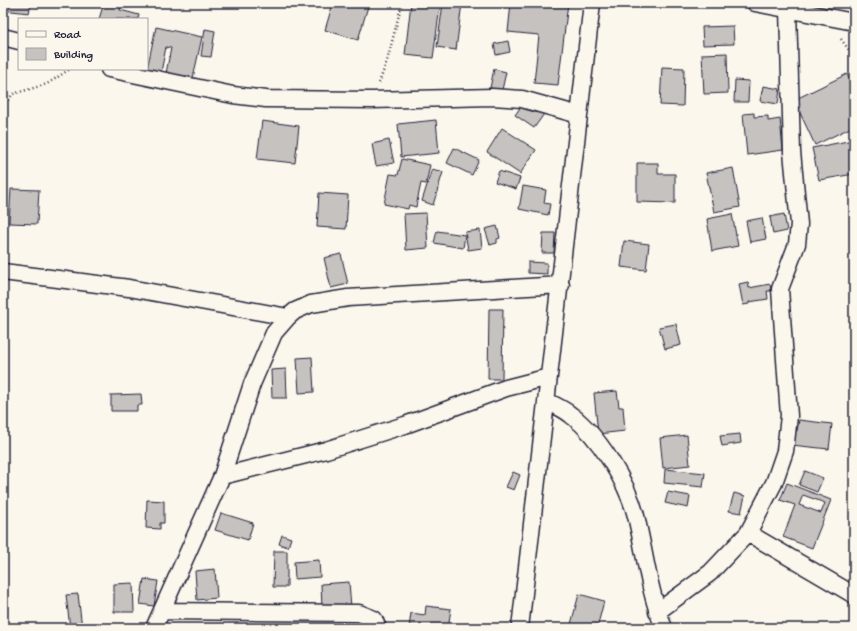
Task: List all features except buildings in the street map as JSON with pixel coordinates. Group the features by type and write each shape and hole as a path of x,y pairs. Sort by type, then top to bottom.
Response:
{"street":[{"path":"520,628 561,285 592,3"},
{"path":"758,3 854,22"},
{"path":"657,612 710,573 748,534 774,483 785,451 789,416 780,289 796,244 799,224 792,152 788,9"},
{"path":"3,37 18,42"},
{"path":"114,70 233,96 266,99 372,100 492,97 522,99 580,115"},
{"path":"3,272 129,288 288,317"},
{"path":"154,628 163,611 189,548 222,476 252,384 274,333 295,311 311,304 348,298 561,285"},
{"path":"222,476 326,450 405,425 506,388 549,377"},
{"path":"547,401 571,415 592,436 614,465 630,498 635,514 657,612 664,628"},
{"path":"748,534 854,595"},
{"path":"163,611 360,613 374,619 378,628"}],"path":[{"path":"372,100 387,61 402,3"},
{"path":"3,106 13,94 46,84 68,70"}]}
